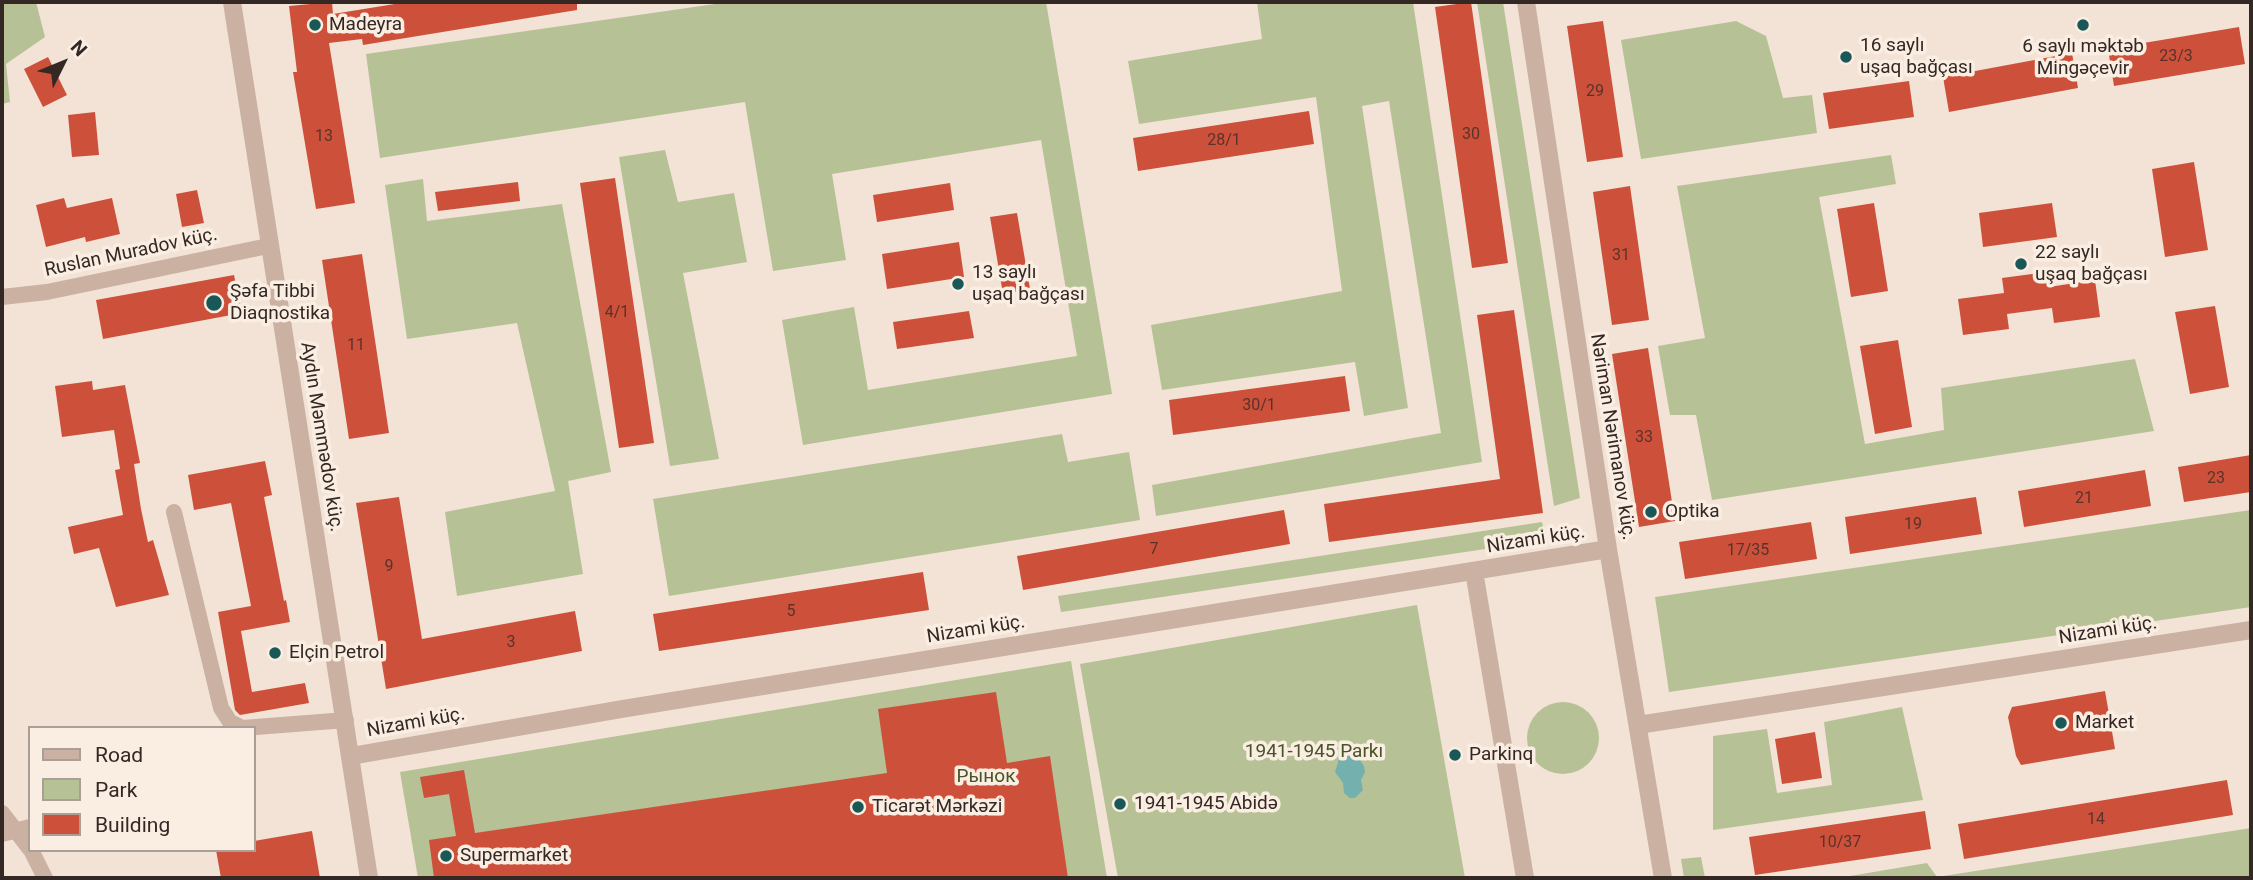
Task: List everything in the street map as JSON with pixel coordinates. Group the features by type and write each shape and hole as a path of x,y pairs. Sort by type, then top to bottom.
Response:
{"street":[{"name":"Aydın Məmmədov küç.","path":"232,2 268,246 346,720 369,878"},
{"name":"Nəriman Nərimanov küç.","path":"1526,2 1608,549 1663,878"},
{"name":"Ruslan Muradov küç.","path":"2,297 47,292 268,246"},
{"path":"174,512 221,708 229,722 238,726"},
{"name":"Nizami küç.","path":"351,756 663,702 1608,549"},
{"path":"1474,571 1525,878"},
{"name":"Nizami küç.","path":"1638,725 2251,630"},
{"path":"256,727 346,720"},
{"path":"2,813 28,847"},
{"path":"31,852 45,878"}],"green space":[{"path":"2,2 36,2 45,37 6,64 10,102 2,104"},
{"path":"729,2 1046,2 1112,394 803,445 782,320 854,307 868,390 1077,356 1041,140 832,174 846,260 773,271 745,102 380,158 366,54"},
{"path":"1257,2 1413,2 1482,462 1156,516 1152,485 1441,433 1389,101 1362,106 1408,408 1364,416 1355,362 1162,390 1151,325 1342,291 1316,97 1139,124 1128,61 1262,39"},
{"path":"1477,2 1503,2 1580,498 1554,506"},
{"path":"1736,21 1766,36 1783,98 1812,95 1817,133 1641,159 1621,40"},
{"path":"665,150 678,202 734,193 747,262 683,273 719,459 670,466 619,157"},
{"path":"1891,155 1896,184 1819,197 1865,444 1944,430 1941,388 2135,359 2154,431 1712,500 1696,415 1670,415 1658,346 1705,338 1677,186"},
{"path":"423,179 427,221 562,204 611,472 568,481 583,574 457,596 445,512 555,491 517,323 407,339 385,185"},
{"path":"1062,434 1068,462 1129,452 1140,520 669,596 653,499"},
{"path":"2251,510 2251,607 1669,692 1655,597"},
{"path":"1542,522 1546,540 1061,612 1058,596"},
{"name":"1941-1945 Parkı","path":"1417,605 1465,878 1118,878 1080,664"},
{"name":"Рынок","path":"1071,661 1107,878 418,878 400,772"},
{"path":"1563,702 1583,708 1593,718 1599,738 1593,758 1583,768 1563,774 1543,768 1533,758 1527,738 1533,718 1543,708"},
{"path":"1902,707 1923,800 1713,830 1713,736 1767,729 1777,793 1832,785 1824,722"},
{"path":"2251,828 2251,878 1838,878 1927,863 1937,877"},
{"path":"1701,857 1705,878 1684,878 1681,859"}],"water":[{"path":"1344,742 1351,742 1356,746 1357,756 1364,766 1365,772 1361,780 1363,790 1355,798 1344,793 1343,783 1335,772 1339,759 1337,748"}],"building":[{"path":"332,2 333,14 407,2 577,2 577,10 363,45 362,39 329,43 355,203 316,209 293,72 297,72 289,6"},
{"path":"1471,2 1508,263 1472,268 1435,7"},
{"path":"1603,21 1623,157 1587,162 1567,26"},
{"path":"2239,27 2245,64 2114,86 2108,49"},
{"path":"2072,53 2078,88 1949,112 1943,77"},
{"path":"48,57 67,95 43,107 24,69"},
{"path":"1909,81 1914,117 1829,129 1823,93"},
{"path":"1309,111 1314,144 1138,171 1133,138"},
{"path":"95,112 99,155 72,157 68,115"},
{"path":"2194,162 2208,250 2165,257 2152,169"},
{"path":"615,178 654,443 619,448 580,183"},
{"path":"518,182 520,201 438,211 435,192"},
{"path":"950,183 954,210 877,222 873,195"},
{"path":"1630,186 1649,320 1612,325 1593,192"},
{"path":"197,190 204,223 182,227 176,194"},
{"path":"64,198 67,208 112,198 120,234 86,242 85,237 46,247 36,205"},
{"path":"1874,203 1888,291 1851,297 1837,209"},
{"path":"2052,203 2057,237 1983,247 1979,213"},
{"path":"1017,213 1030,289 1003,294 990,217"},
{"path":"959,242 964,277 887,289 882,254"},
{"path":"362,254 389,433 349,439 322,260"},
{"path":"2047,272 2049,287 2095,280 2100,317 2054,323 2052,308 2007,314 2009,329 1963,335 1958,299 2004,293 2002,278"},
{"path":"234,275 242,313 103,339 96,300"},
{"path":"2215,306 2229,387 2190,394 2175,312"},
{"path":"1514,310 1543,513 1329,542 1324,504 1500,479 1477,315"},
{"path":"969,311 974,338 897,349 893,322"},
{"path":"1898,340 1912,427 1875,434 1860,346"},
{"path":"1648,348 1675,521 1639,527 1612,354"},
{"path":"1345,376 1350,411 1173,435 1169,400"},
{"path":"92,381 93,390 125,385 140,463 134,464 141,509 148,542 153,540 169,595 116,607 99,548 74,554 68,527 123,515 115,470 120,469 114,430 62,437 55,386"},
{"path":"2251,455 2251,492 2184,502 2178,467"},
{"path":"265,461 272,495 264,497 290,622 241,631 252,692 305,683 309,703 240,715 235,710 218,612 251,606 231,503 194,510 188,475"},
{"path":"2145,470 2151,506 2024,527 2018,491"},
{"path":"399,497 422,639 575,611 582,651 386,689 356,503"},
{"path":"1976,497 1982,534 1850,554 1845,517"},
{"path":"1284,510 1290,544 1023,590 1017,556"},
{"path":"1811,522 1817,559 1685,579 1679,542"},
{"path":"923,572 929,610 659,651 653,614"},
{"path":"2105,691 2115,749 2021,765 2016,756 2008,717 2012,707"},
{"name":"Ticarət Mərkəzi","path":"996,692 1007,763 1050,756 1068,878 434,878 429,840 456,836 449,794 424,798 420,777 464,770 475,833 887,773 878,709"},
{"path":"1815,732 1822,778 1782,784 1775,739"},
{"path":"2227,780 2233,815 1964,859 1958,824"},
{"path":"1925,811 1931,849 1755,875 1749,837"},
{"path":"312,831 320,878 221,878 216,852 256,852 256,841"}],"place":[{"name":"Madeyra","path":"315,25"},
{"name":"6 saylı məktəb Mingəçevir","path":"2083,25"},
{"name":"16 saylı uşaq bağçası","path":"1846,57"},
{"name":"22 saylı uşaq bağçası","path":"2021,264"},
{"name":"13 saylı uşaq bağçası","path":"958,284"},
{"name":"Şəfa Tibbi Diaqnostika","path":"214,303"},
{"name":"Optika","path":"1651,512"},
{"name":"Elçin Petrol","path":"275,653"},
{"name":"Market","path":"2061,723"},
{"name":"Parkinq","path":"1455,755"},
{"name":"1941-1945 Abidə","path":"1120,804"},
{"name":"Ticarət Mərkəzi","path":"858,807"},
{"name":"Supermarket","path":"446,856"}]}
